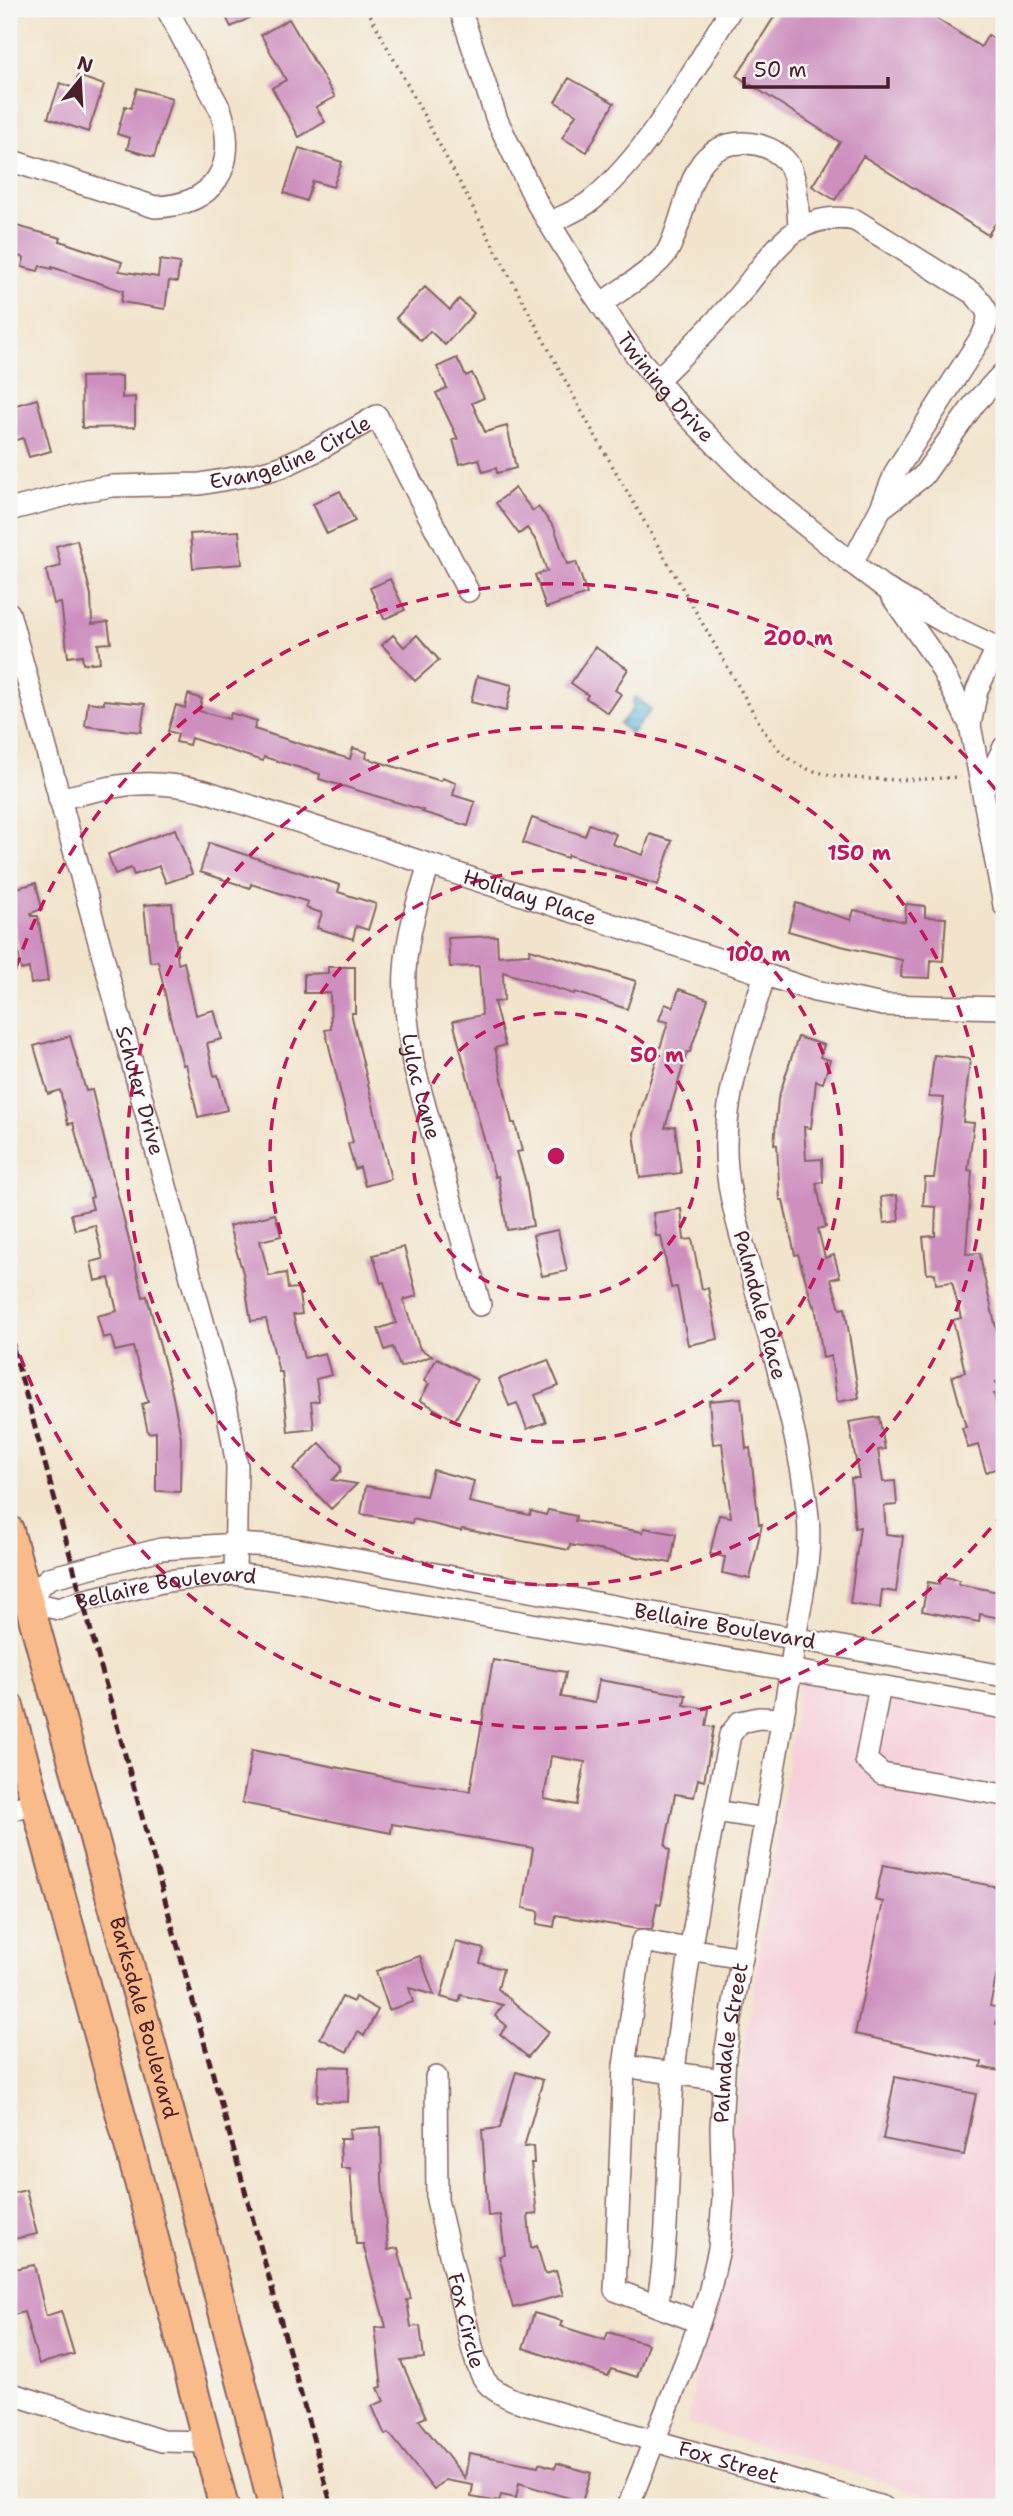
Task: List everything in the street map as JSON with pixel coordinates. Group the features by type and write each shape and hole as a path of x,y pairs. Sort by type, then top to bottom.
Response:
{"main road":[{"name":"Barksdale Boulevard","path":"9,1530 18,1604 61,1714 273,2507"},
{"path":"9,1706 22,1807 144,2200 224,2507"},
{"path":"208,2442 253,2428"}],"street":[{"path":"9,160 155,207 172,207 190,202 210,188 223,169 228,147 227,130 221,111 167,9"},
{"name":"Twining Drive","path":"460,9 497,120 549,223 636,355 683,411 758,487 885,588 944,622 1001,649"},
{"path":"549,223 590,202 621,173 648,140 731,9"},
{"path":"601,304 653,267 667,253 694,179 705,159 721,147 746,141 771,151 788,163 796,191 799,229"},
{"path":"657,380 743,292 777,246 799,229 822,219 838,217 855,220 974,294 987,308 989,321 982,337 896,471 881,508 852,563"},
{"path":"881,508 923,476 975,403 1004,372"},
{"name":"Evangeline Circle","path":"9,510 86,490 113,486 200,484 256,474 281,467 316,451 377,416 468,592"},
{"path":"885,588 937,662 970,725 1004,905"},
{"name":"Schuler Drive","path":"9,613 227,1409 237,1466 235,1574"},
{"path":"970,725 976,690 1001,649"},
{"path":"982,782 1004,747"},
{"name":"Holiday Place","path":"60,799 130,783 178,785 205,791 816,991 884,1005 1004,1008"},
{"name":"Lylac Lane","path":"429,865 415,913 405,969 407,1023 413,1063 480,1305"},
{"name":"Palmdale Place","path":"765,974 731,1092 726,1169 737,1222 801,1464 809,1520 808,1557 794,1637"},
{"name":"Bellaire Boulevard","path":"18,1604 49,1578 161,1549 237,1544 285,1547 1004,1676"},
{"path":"398,1600 405,1569"},
{"name":"Bellaire Boulevard","path":"18,1604 59,1609 166,1581 235,1574 513,1620 1004,1708"},
{"path":"513,1620 519,1589"},
{"name":"Palmdale Street","path":"628,2507 699,2322 719,2249 723,2199 721,2129 725,2055 791,1670 794,1637"},
{"path":"880,1686 866,1760 873,1767 882,1774 1004,1795"},
{"path":"657,2306 666,2248 674,2073 691,1949 730,1735 740,1722 759,1718 782,1719"},
{"path":"715,1811 765,1819"},
{"path":"699,2322 615,2290 624,2066 642,1941 741,1958"},
{"path":"624,2066 723,2080"},
{"name":"Fox Circle","path":"436,2077 437,2200 476,2360 486,2384 513,2400 654,2441"},
{"path":"9,2393 162,2441 208,2442"},
{"name":"Fox Street","path":"654,2441 883,2507"}],"path":[{"path":"367,9 588,423 764,731 780,752 807,769 836,776 982,782"}],"shaded area":[{"path":"801,1676 1004,1712 1004,2507 967,2507 688,2424"}],"water":[{"path":"636,697 651,710 631,734 620,724 633,709 632,702"}],"building":[{"path":"222,9 268,9 231,27"},
{"path":"779,9 921,9 981,47 988,35 1004,45 1004,209 988,235 863,156 835,200 812,186 840,142 737,76"},
{"path":"289,19 335,97 316,107 325,122 299,137 272,88 286,80 261,35"},
{"path":"78,76 104,85 88,132 48,118 60,83 74,88"},
{"path":"569,78 614,103 587,152 562,138 576,114 555,102"},
{"path":"137,88 172,98 154,157 127,149 130,138 117,134 125,106 131,108"},
{"path":"299,148 342,162 333,187 313,181 306,201 284,193"},
{"path":"9,224 61,238 60,241 122,262 119,271 158,277 160,260 180,263 177,282 169,281 165,309 121,302 123,291 52,267 40,266 38,271 22,267 24,258 9,253"},
{"path":"425,287 450,310 459,299 474,313 445,345 430,331 421,341 396,318"},
{"path":"457,358 466,376 472,373 484,398 472,403 485,432 507,426 516,468 497,473 496,468 483,472 479,459 460,464 453,440 458,439 436,393 447,388 437,367"},
{"path":"122,376 122,398 135,397 135,427 82,428 81,377"},
{"path":"37,399 51,451 29,457 23,438 9,442 9,407"},
{"path":"515,488 533,511 538,507 554,527 567,564 576,562 587,594 546,608 535,575 547,571 537,542 527,528 519,534 496,503"},
{"path":"340,491 355,521 327,534 313,504"},
{"path":"239,531 242,564 193,568 190,534"},
{"path":"77,540 91,595 92,624 108,622 111,643 98,644 100,662 83,664 82,655 68,657 61,603 54,604 46,570 61,566 56,546"},
{"path":"390,579 405,610 384,619 370,588"},
{"path":"393,635 404,647 417,635 439,660 415,681 382,645"},
{"path":"595,647 628,669 615,690 621,694 608,713 586,698 588,695 571,683"},
{"path":"477,676 512,685 506,711 471,702"},
{"path":"188,694 202,699 199,711 229,719 231,713 257,721 254,729 329,753 350,759 353,748 367,752 366,758 456,783 453,795 475,802 468,826 319,779 320,774 264,757 263,761 191,738 189,745 176,742 178,734 168,731 176,705 185,708"},
{"path":"104,700 145,704 141,732 85,726 88,702 104,704"},
{"path":"532,818 585,836 589,824 616,834 612,844 643,855 650,834 672,841 658,885 523,843"},
{"path":"175,829 192,874 166,883 159,866 134,875 131,868 115,874 108,854"},
{"path":"209,843 340,885 338,892 376,904 368,930 356,926 353,939 317,928 322,913 306,908 308,902 200,872"},
{"path":"36,883 42,909 31,913 32,916 38,916 48,981 31,984 29,968 21,970 13,915 9,916 9,890"},
{"path":"172,903 178,964 184,962 196,1015 214,1010 222,1039 207,1043 214,1076 218,1075 227,1110 198,1117 186,1064 183,1065 170,1017 158,961 150,962 144,905"},
{"path":"796,903 851,920 854,910 905,922 906,904 925,906 925,917 946,918 943,961 931,960 930,978 901,977 902,960 788,931"},
{"path":"497,936 498,956 529,954 530,949 636,981 627,1009 503,972 504,1001 494,1002 505,1045 495,1048 512,1123 515,1123 522,1151 517,1152 526,1183 533,1226 507,1230 498,1176 495,1177 453,1021 482,1015 479,966 450,967 448,938"},
{"path":"328,967 355,967 355,1013 351,1013 391,1179 365,1186 360,1167 355,1169 348,1144 353,1142 325,1030 331,1029 330,993 304,993 304,974 328,973"},
{"path":"679,989 708,999 690,1052 687,1052 665,1128 675,1126 681,1173 640,1178 634,1133 668,1022 659,1020 665,1004 673,1007"},
{"path":"70,1036 86,1091 92,1090 143,1297 147,1296 172,1392 181,1437 180,1492 156,1491 156,1432 148,1433 142,1404 148,1402 133,1347 115,1351 111,1336 103,1338 97,1316 117,1311 109,1278 95,1281 91,1262 103,1259 95,1225 75,1230 71,1214 93,1209 90,1198 93,1197 73,1123 68,1124 60,1090 48,1094 34,1046"},
{"path":"798,1037 824,1045 820,1057 830,1060 823,1083 816,1081 811,1128 804,1127 806,1160 822,1159 823,1182 816,1183 826,1227 818,1229 825,1258 834,1255 840,1277 831,1279 840,1309 845,1308 859,1398 837,1402 831,1356 823,1358 815,1305 813,1306 798,1254 795,1255 783,1200 780,1200 777,1145 774,1144 778,1099"},
{"path":"934,1055 970,1059 963,1122 974,1123 968,1170 972,1171 966,1254 980,1253 1000,1345 1004,1344 1004,1380 996,1382 999,1393 994,1394 1004,1433 1004,1466 986,1472 978,1445 968,1448 962,1428 966,1427 952,1376 965,1372 953,1320 961,1318 952,1282 936,1284 935,1273 927,1274 923,1237 935,1236 936,1207 923,1206 925,1178 934,1178 944,1098 929,1097"},
{"path":"897,1195 899,1221 884,1223 881,1197"},
{"path":"681,1209 684,1240 692,1239 702,1289 708,1288 718,1339 688,1345 677,1287 671,1288 661,1236 656,1236 653,1213"},
{"path":"275,1214 281,1236 260,1241 269,1276 286,1273 288,1289 298,1288 302,1314 293,1315 304,1358 325,1353 331,1375 316,1379 319,1401 311,1402 314,1429 288,1432 282,1372 279,1372 266,1319 251,1321 243,1273 229,1226"},
{"path":"558,1230 567,1271 542,1276 533,1235"},
{"path":"404,1247 417,1296 403,1300 420,1349 432,1356 400,1367 393,1347 385,1350 378,1329 396,1323 373,1255"},
{"path":"437,1358 477,1380 455,1420 420,1400 429,1384 424,1381"},
{"path":"548,1360 559,1386 535,1395 546,1422 527,1429 517,1403 509,1406 499,1379"},
{"path":"741,1398 746,1449 750,1448 759,1524 762,1524 750,1579 722,1573 725,1557 710,1554 719,1515 731,1517 722,1443 713,1444 709,1401"},
{"path":"879,1417 885,1449 878,1450 883,1482 895,1481 897,1505 884,1506 886,1534 903,1536 896,1592 882,1590 880,1608 850,1604 860,1527 855,1528 851,1478 859,1478 849,1422"},
{"path":"320,1443 341,1465 341,1471 332,1480 357,1484 331,1509 293,1469"},
{"path":"433,1470 474,1481 469,1502 530,1515 531,1511 546,1515 548,1510 576,1516 575,1521 643,1532 644,1528 676,1534 671,1563 570,1545 569,1550 462,1529 461,1531 413,1519 412,1523 361,1514 366,1486 426,1496"},
{"path":"941,1576 959,1580 958,1584 1004,1593 1004,1619 980,1614 979,1622 922,1611 928,1582 939,1584"},
{"path":"493,1660 566,1672 561,1697 595,1703 599,1680 686,1695 684,1705 709,1709 706,1726 714,1727 704,1781 698,1779 694,1797 675,1794 665,1846 670,1850 661,1904 657,1903 652,1929 637,1929 556,1915 554,1927 537,1924 539,1911 523,1908 533,1848 392,1824 391,1833 242,1803 252,1750 408,1782 470,1791","holes":["551,1756 585,1762 577,1805 544,1799"]},
{"path":"883,1865 1004,1888 1004,1939 990,2006 999,2008 996,2024 1004,2026 1004,2072 981,2067 982,2062 855,2034 883,1902 875,1900"},
{"path":"456,1942 484,1949 480,1963 503,1969 498,1989 549,2032 528,2057 500,2034 507,2026 495,2016 503,2005 461,1995 459,2002 441,1997"},
{"path":"420,1956 434,1995 409,1988 413,2002 389,2010 376,1971"},
{"path":"342,1997 353,2002 355,1997 378,2010 364,2036 358,2032 347,2052 320,2038"},
{"path":"319,2066 349,2067 348,2102 317,2101"},
{"path":"516,2072 543,2080 524,2147 533,2146 534,2163 531,2163 537,2214 528,2215 531,2248 537,2246 545,2274 556,2271 563,2295 513,2308 499,2256 505,2255 500,2215 488,2216 482,2130 500,2128"},
{"path":"895,2077 976,2094 964,2155 883,2139"},
{"path":"381,2127 388,2250 398,2248 411,2299 407,2300 411,2327 420,2326 424,2358 401,2361 426,2417 419,2420 465,2478 469,2453 538,2466 539,2463 555,2468 557,2463 591,2473 582,2502 519,2483 516,2498 501,2495 499,2502 471,2497 473,2485 445,2480 434,2490 389,2433 385,2435 372,2406 384,2401 378,2388 382,2387 375,2328 386,2327 363,2244 356,2244 350,2168 341,2168 340,2139 350,2139 349,2129"},
{"path":"26,2190 37,2234 9,2240 9,2194"},
{"path":"34,2265 46,2316 61,2311 74,2354 39,2364 24,2312 9,2316 9,2270"},
{"path":"534,2313 562,2321 560,2326 605,2340 608,2332 648,2344 637,2377 611,2369 608,2376 523,2348"}],"railway":[{"path":"9,1333 332,2507"}]}
